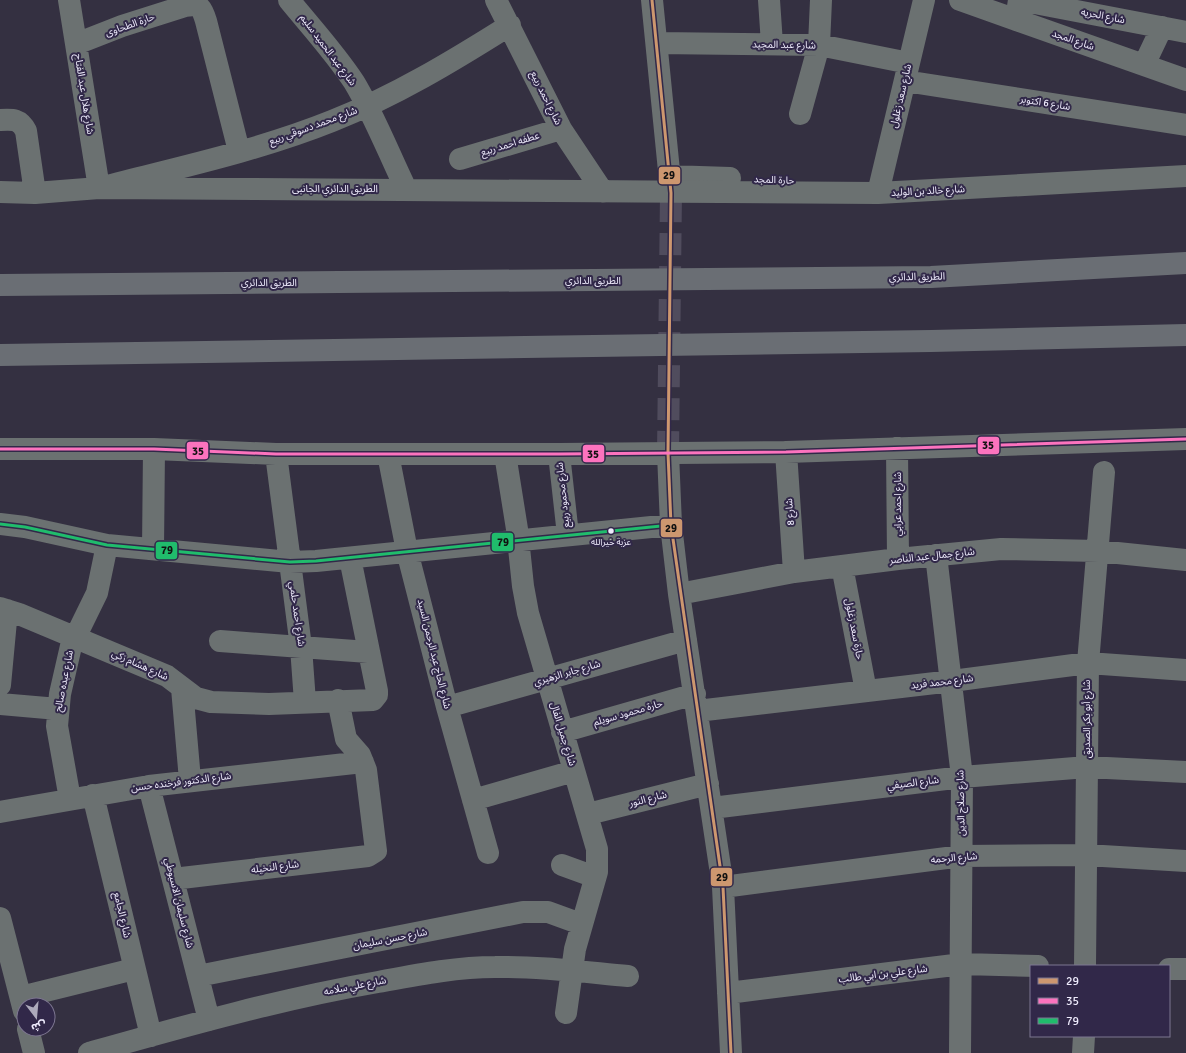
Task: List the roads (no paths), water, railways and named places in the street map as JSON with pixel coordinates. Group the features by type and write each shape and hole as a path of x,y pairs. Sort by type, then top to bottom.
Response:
{"highway":[{"name":"الطريق الدائري","path":"0,285 931,277 1186,263"},
{"path":"0,355 938,341 1186,335"}],"street":[{"name":"شارع هلال عبد الفتاح","path":"69,0 99,188"},
{"name":"شارع عبد الحميد سليم","path":"289,0 354,82 367,106 406,189"},
{"name":"شارع احمد ربيع","path":"496,0 510,25 561,129 603,192"},
{"path":"652,0 670,184"},
{"path":"769,0 772,44"},
{"path":"800,114 819,45 821,0"},
{"name":"شارع سعد زغلول","path":"879,188 924,0"},
{"name":"شارع المجد","path":"960,0 1018,10 1144,65 1186,80"},
{"name":"حارة الطحاوى","path":"76,44 122,26 185,6 194,4 199,5 202,10 239,151"},
{"name":"شارع الحريه","path":"1018,10 1162,27 1186,32"},
{"name":"شارع محمد دسوقي ربيع","path":"99,188 239,151 331,122 367,106 440,68 510,25"},
{"path":"1144,65 1162,27"},
{"name":"شارع عبد المجيد","path":"657,43 819,45 907,72"},
{"name":"شارع 6 اكتوبر","path":"907,72 1186,125"},
{"path":"0,120 15,119 23,124 26,131 36,192"},
{"name":"عطفه احمد ربيع","path":"460,159 561,129"},
{"name":"شارع خالد بن الوليد","path":"670,184 879,188 1186,176"},
{"name":"الطريق الدائري الجانبى","path":"0,192 36,192 99,188 406,189 603,192 670,184"},
{"path":"0,449 154,449 276,454 559,454 786,452 1186,440"},
{"name":"شارع احمد عرابي","path":"897,448 898,559"},
{"path":"153,549 154,449"},
{"name":"شارع 8","path":"786,452 794,572"},
{"path":"668,453 671,525 679,594 723,887 731,1053"},
{"name":"شارع احمد حلمي","path":"276,454 301,647 305,702"},
{"name":"شارع الحاج عبد الرحمن السيد","path":"388,454 408,551 447,707 488,853"},
{"name":"شارع جميل الفال","path":"505,454 518,541 522,586 528,613 546,679 588,814 597,849 598,861 595,877 581,924 566,1013"},
{"name":"شارع محمود ربيع","path":"559,454 568,535"},
{"name":"شارع أبو بكر الصديق","path":"1085,965 1088,663 1104,472"},
{"path":"0,524 25,527 107,546 290,562 350,558 671,525"},
{"name":"شارع عبده صالح","path":"70,799 57,726 58,709 66,660 75,636 97,593 107,546"},
{"name":"شارع جمال عبد الناصر","path":"679,594 794,572 898,559 1002,549 1098,551 1186,560"},
{"name":"شارع صلاح الدين","path":"936,555 962,777 962,964 960,1053"},
{"path":"220,641 368,652 350,558"},
{"name":"حارة سعد زغلول","path":"842,566 866,692"},
{"path":"0,685 4,609"},
{"name":"شارع هشام زكي","path":"4,609 75,636 168,676 196,698 210,702 269,704 338,700 373,700 376,697 368,652"},
{"name":"شارع جابر الزهيري","path":"447,707 686,640"},
{"name":"شارع محمد فريد","path":"696,702 866,692 952,682 1088,663 1186,670"},
{"path":"182,688 190,780"},
{"path":"338,700 346,739 363,762"},
{"name":"حارة محمود سويلم","path":"562,732 696,702"},
{"path":"0,704 58,709"},
{"name":"شارع الدكتور فرخنده حسن","path":"0,812 93,795 190,780 363,762"},
{"name":"شارع النخيله","path":"172,879 368,856 376,851 363,762"},
{"name":"شارع الصيفي","path":"712,808 962,777 1087,767 1186,772"},
{"path":"473,800 574,771"},
{"name":"شارع النور","path":"588,814 708,784"},
{"name":"شارع سليمان الاسيوطي","path":"149,786 209,1020"},
{"name":"شارع الجامع","path":"93,795 151,1036"},
{"name":"شارع الرحمه","path":"723,887 962,856 1086,855 1186,861"},
{"path":"562,865 595,877"},
{"name":"شارع حسن سليمان","path":"198,976 528,912 548,912 581,924"},
{"path":"0,918 20,997"},
{"name":"شارع علي بن ابي طالب","path":"728,993 962,964 1030,966"},
{"name":"شارع علي سلامه","path":"90,1053 209,1020 341,988 413,976 494,967 572,971 628,976"},
{"path":"44,997 134,969"},
{"path":"1170,969 1186,969"},
{"path":"30,1037 34,1053"},
{"path":"1084,1037 1084,1053"}],"tunnel":[{"path":"668,453 671,193"}],"place":[{"name":"عزبة خيرالله","path":"611,531"}]}
